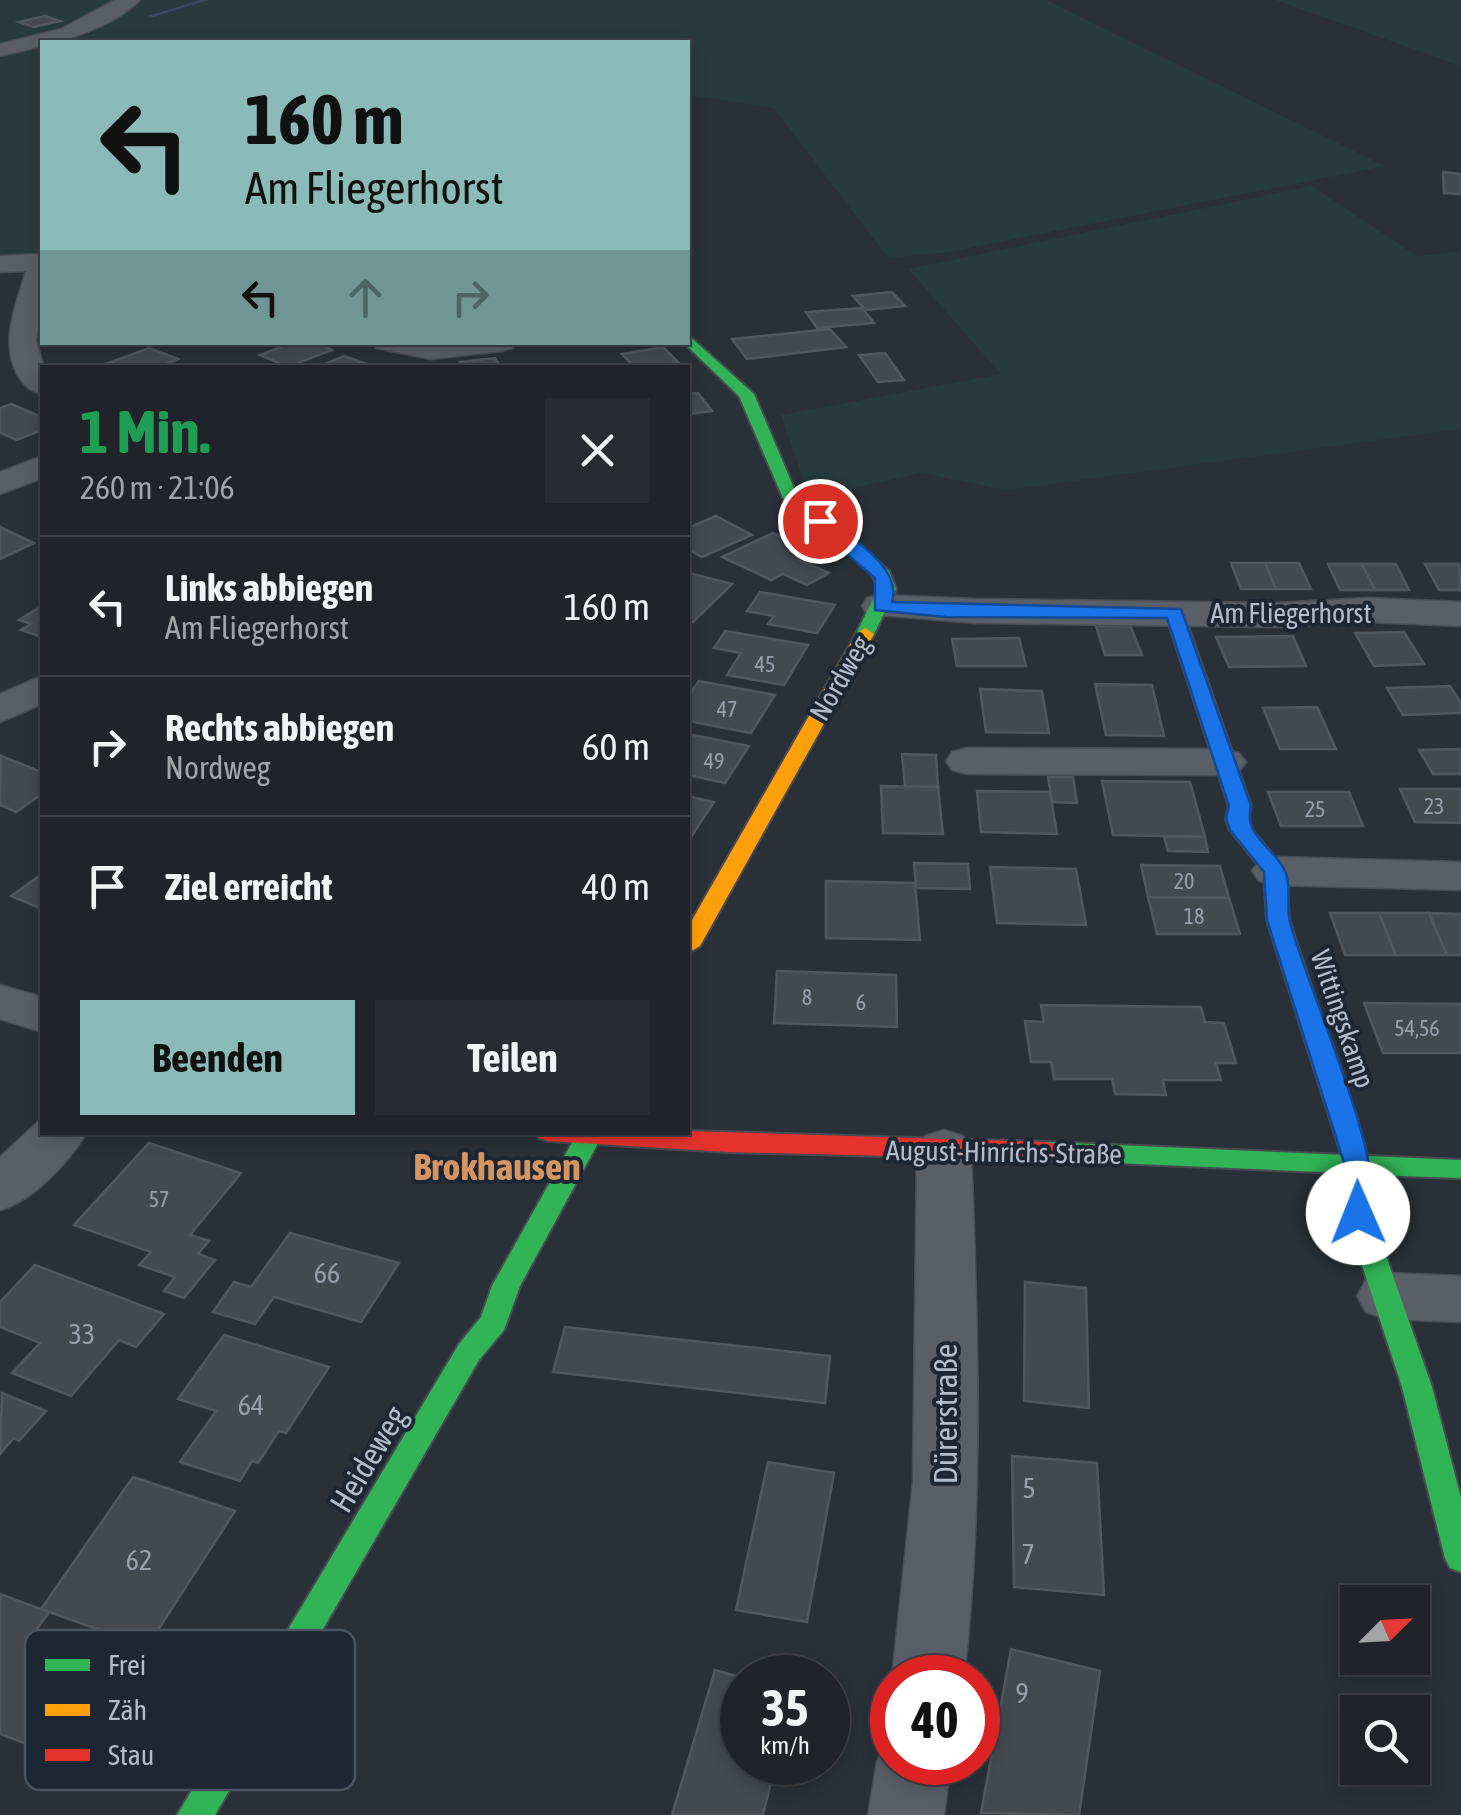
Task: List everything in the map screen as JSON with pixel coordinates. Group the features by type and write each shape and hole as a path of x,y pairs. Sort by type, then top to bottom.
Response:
{"street":[{"path":"0,50 68,33 130,0"},
{"path":"0,264 40,262"},
{"path":"40,266 11,325 9,338 18,364 40,384"},
{"name":"Nordweg","path":"690,341 746,394 789,495 884,576 887,589 881,606 690,942"},
{"path":"404,345 431,350 475,345"},
{"path":"0,484 40,467"},
{"name":"Am Fliegerhorst","path":"881,606 946,611 1276,615 1368,610 1461,614"},
{"path":"1174,612 1240,806 1237,818 1241,830 1275,872 1461,876"},
{"path":"0,710 40,689"},
{"path":"967,762 1224,762"},
{"name":"Wittingskamp","path":"1275,872 1278,920 1359,1169 1358,1213 1433,1442 1461,1557"},
{"path":"0,1001 40,1014"},
{"path":"0,1190 57,1135"},
{"name":"Heideweg","path":"304,1630 469,1352 486,1337 504,1304 506,1286 589,1135"},
{"name":"August-Hinrichs-Straße","path":"599,1135 944,1173 1064,1152 1359,1169 1461,1170"},
{"name":"Dürerstraße","path":"932,1655 944,1512 944,1173"},
{"path":"1387,1296 1461,1299"},
{"path":"906,1815 911,1785"},
{"name":"Heideweg","path":"195,1815 210,1790"}],"green space":[{"path":"0,0 1046,0 1385,166 949,252 888,258 774,108 690,95 690,40 65,40 91,34 96,27 0,46"},
{"path":"1275,0 1461,0 1461,66"},
{"path":"40,46 40,263 0,265 0,56"},
{"path":"1312,186 1417,256 1461,251 1461,429 1006,490 921,473 809,498 781,415 1001,374 908,269"}],"building":[{"path":"45,16 60,21 34,27 19,22"},
{"path":"1443,172 1461,174 1461,194 1444,193"},
{"path":"892,292 905,306 865,310 853,296"},
{"path":"862,308 874,323 817,328 806,312"},
{"path":"830,329 846,347 747,359 732,339"},
{"path":"286,345 320,345 332,350 293,365 260,355"},
{"path":"663,347 679,363 632,365 622,354"},
{"path":"149,348 178,359 163,365 103,365"},
{"path":"885,353 904,380 878,382 859,355"},
{"path":"344,356 369,365 322,365"},
{"path":"495,358 499,365 462,365 460,362"},
{"path":"698,393 712,411 690,414 690,394"},
{"path":"11,404 40,416 40,431 17,440 0,433 0,408"},
{"path":"716,516 752,535 702,557 690,550 690,527"},
{"path":"0,527 34,543 0,559"},
{"path":"773,533 805,547 798,550 809,555 799,560 829,573 807,585 783,574 771,580 722,557"},
{"path":"1231,563 1265,563 1276,589 1241,589"},
{"path":"1265,563 1299,563 1311,589 1276,589"},
{"path":"1328,564 1362,564 1375,590 1340,590"},
{"path":"1362,564 1396,564 1409,590 1375,590"},
{"path":"1425,564 1459,564 1461,590 1439,590"},
{"path":"690,574 732,584 693,622"},
{"path":"760,592 835,605 817,633 768,624 774,616 747,611"},
{"path":"40,607 40,636 21,630 31,624 19,620"},
{"path":"1130,625 1142,655 1105,655 1096,626"},
{"path":"725,631 808,645 784,685 727,675 741,653 714,648"},
{"path":"1404,632 1424,664 1374,666 1355,633"},
{"path":"1293,636 1306,666 1229,667 1216,637"},
{"path":"1019,638 1026,666 957,666 952,639"},
{"path":"699,681 775,695 751,733 690,721 690,694"},
{"path":"1095,684 1152,685 1164,736 1106,735"},
{"path":"1450,686 1461,703 1461,713 1403,715 1387,688"},
{"path":"980,689 1042,691 1049,733 986,732"},
{"path":"1317,707 1336,749 1280,749 1263,708"},
{"path":"690,734 749,746 725,783 690,775"},
{"path":"1461,749 1461,774 1433,774 1419,750"},
{"path":"902,754 936,755 938,787 905,787"},
{"path":"1,756 40,771 40,795 16,812 0,805"},
{"path":"1048,777 1073,777 1077,803 1052,802"},
{"path":"1102,781 1190,782 1205,837 1113,835"},
{"path":"881,786 938,787 943,834 883,833"},
{"path":"1400,789 1461,789 1461,823 1415,822"},
{"path":"977,791 1050,792 1057,834 981,832"},
{"path":"1268,792 1349,792 1363,826 1281,826"},
{"path":"690,796 714,802 690,838"},
{"path":"1164,836 1205,837 1208,852 1168,851"},
{"path":"914,863 968,864 970,889 916,888"},
{"path":"1141,865 1220,866 1229,898 1148,897"},
{"path":"990,867 1076,869 1086,925 997,923"},
{"path":"40,875 40,908 11,896"},
{"path":"826,881 915,883 920,940 826,938"},
{"path":"1148,897 1229,898 1240,934 1157,934"},
{"path":"1330,913 1379,913 1396,955 1345,955"},
{"path":"1379,913 1429,913 1447,955 1396,955"},
{"path":"1429,913 1461,914 1461,955 1447,955"},
{"path":"777,971 896,975 897,1027 774,1023"},
{"path":"1364,1003 1461,1004 1461,1053 1383,1053"},
{"path":"1041,1005 1201,1007 1205,1022 1224,1023 1236,1063 1216,1063 1221,1080 1163,1080 1166,1095 1115,1094 1112,1079 1054,1079 1051,1062 1031,1062 1025,1021 1044,1022"},
{"path":"149,1143 241,1173 190,1235 209,1241 198,1254 215,1260 184,1298 164,1291 175,1277 139,1265 151,1252 74,1225"},
{"path":"290,1233 399,1263 361,1322 274,1297 255,1324 213,1312 234,1282 251,1287"},
{"path":"35,1265 164,1314 136,1347 119,1340 71,1396 12,1373 40,1343 0,1327 0,1302"},
{"path":"1025,1282 1086,1288 1089,1408 1024,1401"},
{"path":"565,1327 830,1356 825,1403 553,1372"},
{"path":"224,1335 329,1367 286,1433 279,1431 258,1463 252,1461 240,1481 180,1462 216,1411 178,1399"},
{"path":"2,1393 46,1411 19,1441 14,1438 0,1454"},
{"path":"1012,1456 1097,1463 1104,1595 1014,1587"},
{"path":"768,1462 834,1473 807,1622 736,1610"},
{"path":"133,1477 235,1511 158,1630 100,1630 41,1609"},
{"path":"0,1594 49,1612 36,1630 25,1630 25,1743 0,1734"},
{"path":"1011,1649 1100,1671 1079,1815 981,1813 986,1785 1000,1785 1000,1709"},
{"path":"715,1670 720,1671 720,1785 770,1785 763,1815 672,1815"}],"waterway":[{"path":"151,16 206,0"}],"traffic: fast":[{"path":"690,341 746,394 789,495 880,571 887,589 865,634"},
{"path":"304,1630 469,1352 494,1322 506,1286 589,1135"},
{"path":"1046,1151 1461,1169"},
{"path":"1358,1166 1358,1213 1417,1387 1461,1558"},
{"path":"195,1815 210,1790"}],"traffic: slow":[{"path":"690,942 865,634"}],"traffic: jam":[{"path":"1174,612 1240,806 1237,819 1241,830 1275,871 1278,920 1358,1166"},
{"path":"597,1135 728,1143 1046,1151"}],"district":[{"name":"Brokhausen","path":"497,1166"}],"route":[{"path":"820,521 884,576 887,589 881,606 946,611 1174,612 1240,806 1237,818 1241,830 1275,872 1278,920 1359,1169 1358,1213"}]}
